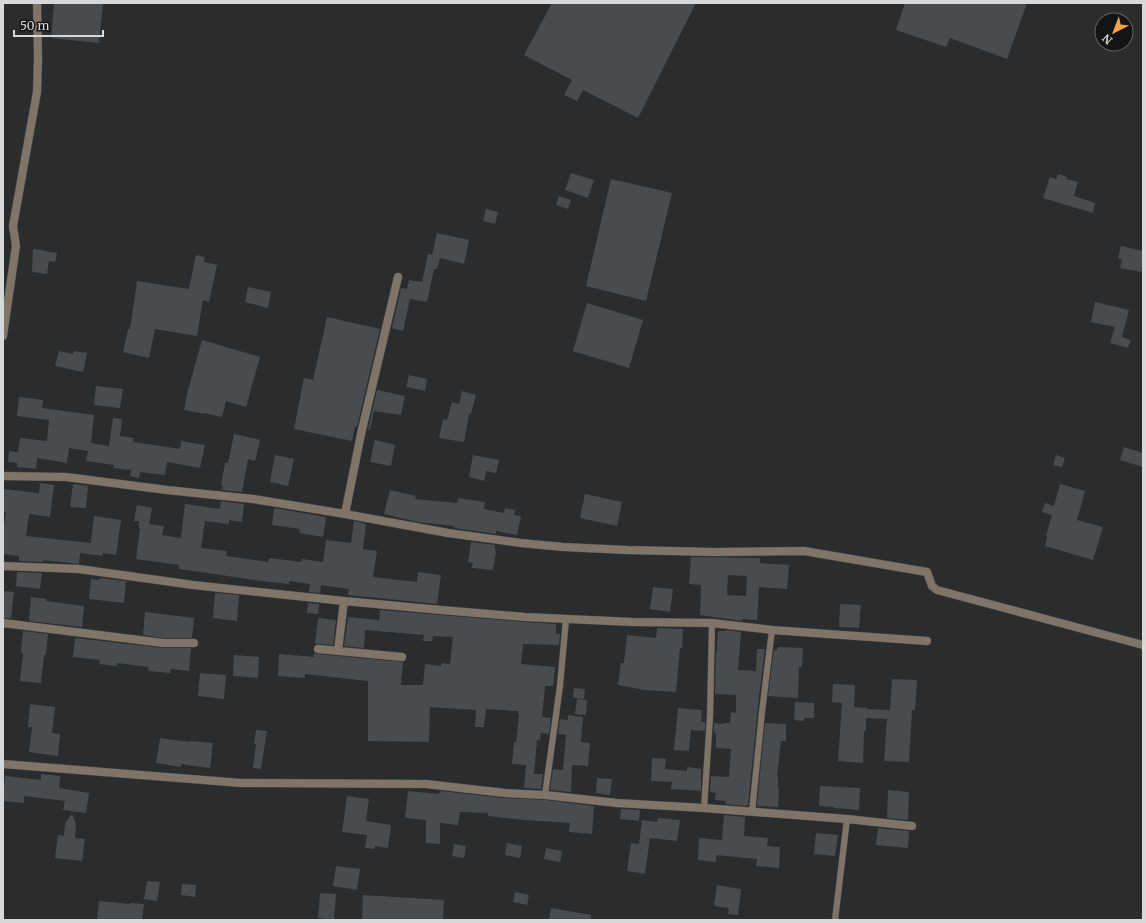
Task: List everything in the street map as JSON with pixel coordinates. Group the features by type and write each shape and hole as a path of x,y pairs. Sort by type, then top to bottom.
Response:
{"street":[{"path":"3,336 4,315 16,246 13,226 37,92 37,3"},
{"path":"345,514 361,434 398,277"},
{"path":"3,476 66,477 253,499 448,533 563,547 651,551 804,551 927,572 932,586 937,590 1143,645"},
{"path":"3,566 79,570 193,585 344,601 510,616 632,622 712,623 772,630 927,641"},
{"path":"338,650 344,601"},
{"path":"3,623 163,643 194,643"},
{"path":"318,649 402,657"},
{"path":"3,764 241,783 426,784 617,803 847,819 912,826"}],"lane":[{"path":"545,795 560,686 566,619"},
{"path":"704,808 710,717 712,623"},
{"path":"752,812 772,630"},
{"path":"835,920 847,819"}],"building":[{"path":"54,3 103,3 99,43 51,38"},
{"path":"552,3 696,3 638,118 583,90 577,101 564,95 572,80 524,55"},
{"path":"905,3 1027,3 1007,59 950,38 946,47 896,30"},
{"path":"571,173 594,180 588,198 565,190"},
{"path":"1058,174 1067,177 1066,179 1078,182 1074,196 1095,203 1093,213 1043,198 1050,177 1056,179"},
{"path":"611,179 672,193 646,301 586,286"},
{"path":"559,196 571,200 568,209 556,205"},
{"path":"486,209 498,212 495,224 483,221"},
{"path":"437,233 469,240 464,264 440,258 437,269 434,269 427,302 410,299 403,331 392,328 401,288 407,289 409,280 422,282 428,254 432,255"},
{"path":"1121,246 1143,251 1143,264 1141,272 1120,268 1122,259 1118,258"},
{"path":"33,249 57,253 55,262 49,261 47,274 32,272"},
{"path":"196,255 205,257 204,262 217,265 209,302 203,300 197,336 155,329 149,358 123,352 128,329 130,329 137,281 189,289"},
{"path":"248,287 271,292 268,308 245,302"},
{"path":"1095,302 1129,310 1122,337 1131,340 1128,348 1110,343 1115,327 1091,322"},
{"path":"587,303 643,320 629,368 573,351"},
{"path":"327,317 380,329 357,427 355,426 352,441 294,429 304,378 313,380"},
{"path":"202,340 260,357 246,407 226,401 222,417 184,410"},
{"path":"59,351 73,354 74,351 87,353 83,372 55,366"},
{"path":"409,375 427,379 425,391 406,387"},
{"path":"96,386 123,389 120,408 94,405"},
{"path":"377,390 405,396 401,415 374,411 370,430 368,430"},
{"path":"462,391 476,395 471,414 469,414 464,442 439,438 443,419 447,420 452,402 459,404"},
{"path":"19,397 43,400 42,408 94,415 91,443 109,446 113,418 122,419 120,436 134,438 133,442 180,449 181,441 205,445 200,468 167,462 165,475 140,472 139,478 130,476 131,470 113,468 114,465 86,461 88,451 69,448 67,463 37,458 36,469 17,467 17,463 8,462 9,451 18,452 20,438 47,441 49,420 17,416"},
{"path":"234,434 260,440 255,461 248,459 242,492 222,490 223,485 221,485 225,463 228,463"},
{"path":"375,440 395,445 391,466 370,462"},
{"path":"1124,447 1143,453 1143,467 1120,460"},
{"path":"275,455 294,459 288,486 270,482"},
{"path":"473,455 499,460 496,473 486,471 484,481 469,477"},
{"path":"1056,455 1065,458 1062,467 1053,465"},
{"path":"40,483 54,485 50,517 29,514 26,536 91,543 94,516 121,520 116,555 103,553 103,556 80,553 79,564 43,560 43,562 19,561 19,556 3,554 3,533 6,512 3,512 3,489 39,493"},
{"path":"73,484 88,486 86,508 70,507"},
{"path":"1060,484 1085,491 1077,520 1103,527 1093,560 1045,546 1046,536 1052,515 1042,512 1045,503 1054,506"},
{"path":"390,490 416,496 415,499 457,503 458,498 485,502 484,509 504,513 505,508 515,510 514,515 521,516 517,535 496,531 496,534 454,528 454,526 417,522 384,514"},
{"path":"585,494 622,502 617,526 580,518"},
{"path":"221,501 244,504 242,522 229,520 229,524 205,521 201,548 227,551 226,556 268,562 269,558 301,562 302,559 323,562 326,540 351,543 354,521 366,524 363,549 377,551 373,577 417,582 418,572 441,575 437,604 348,595 349,589 321,585 320,593 309,592 310,584 289,581 289,584 261,581 179,569 179,565 136,559 140,528 139,521 134,521 137,505 152,508 149,524 164,526 162,535 181,538 185,504 220,509"},
{"path":"274,508 326,517 323,537 299,533 300,529 272,525"},
{"path":"471,542 495,545 496,552 493,570 472,568 473,563 468,562"},
{"path":"691,557 760,558 760,563 789,565 787,589 759,587 757,620 742,619 742,621 700,615 701,585 689,584","holes":["728,575 747,576 746,596 727,595"]},
{"path":"17,572 42,573 40,589 16,586"},
{"path":"100,578 126,581 124,603 89,599 91,579 99,580"},
{"path":"653,587 673,589 670,612 650,609"},
{"path":"3,591 14,592 11,618 3,618"},
{"path":"215,593 239,595 237,621 213,618"},
{"path":"31,597 46,599 46,601 84,606 82,627 29,621"},
{"path":"308,603 319,604 318,614 307,613"},
{"path":"840,604 861,605 859,628 839,627"},
{"path":"380,610 556,624 556,634 560,634 559,645 523,644 521,664 555,667 553,686 545,686 542,717 551,718 549,734 541,733 540,740 537,740 534,774 543,774 541,789 524,788 526,765 512,764 514,742 516,743 518,711 486,709 484,727 475,727 476,710 430,707 429,742 368,741 368,681 305,674 305,678 278,676 279,654 314,657 314,653 403,662 401,685 423,685 425,664 441,666 442,663 450,664 453,637 433,636 432,641 423,641 424,635 365,630 364,648 344,646 348,617 379,620"},
{"path":"145,612 194,618 192,638 163,638 143,635"},
{"path":"318,618 336,620 333,645 315,644"},
{"path":"657,628 683,629 676,692 644,690 618,685 621,663 624,663 627,635 656,638"},
{"path":"726,630 741,632 738,670 756,671 757,649 765,649 748,805 746,806 725,804 726,801 715,800 716,793 710,792 711,776 729,777 731,749 716,748 714,723 730,723 731,712 736,713 736,695 715,694 718,631"},
{"path":"23,631 48,634 41,683 20,681 23,653 21,653"},
{"path":"75,638 162,648 191,648 189,671 171,669 170,673 148,671 149,667 117,663 117,666 99,664 100,660 73,657"},
{"path":"778,647 803,648 802,667 799,667 798,698 768,696 774,650 777,650"},
{"path":"234,655 259,657 258,678 233,676"},
{"path":"200,673 226,675 224,699 198,696"},
{"path":"892,679 917,680 915,710 912,710 909,762 884,761 887,719 866,718 863,763 838,761 842,703 832,702 833,684 855,685 854,707 890,710"},
{"path":"574,688 585,689 584,699 573,698"},
{"path":"577,699 587,700 586,715 575,714"},
{"path":"795,702 814,703 814,718 804,718 804,721 794,720"},
{"path":"30,704 55,707 52,733 60,734 58,756 29,752 32,727 28,727"},
{"path":"678,708 702,710 701,722 705,722 705,731 691,730 689,751 674,750"},
{"path":"568,715 583,717 581,742 590,743 588,766 572,765 571,792 550,790 553,769 563,770 566,735 558,734 560,719 568,720"},
{"path":"765,723 786,724 786,741 781,741 777,777 779,790 778,807 757,806"},
{"path":"256,730 267,731 261,769 253,768"},
{"path":"160,738 189,742 213,743 210,768 181,764 181,767 156,763"},
{"path":"652,758 666,759 665,769 687,771 687,767 701,769 701,791 671,789 672,782 651,781"},
{"path":"41,774 60,776 59,788 89,793 86,813 63,810 65,801 24,796 24,803 3,801 5,776 41,780"},
{"path":"597,778 612,779 610,795 596,793"},
{"path":"820,786 860,788 859,810 819,806"},
{"path":"888,790 909,792 908,820 887,818"},
{"path":"408,791 439,794 440,791 504,798 545,800 594,806 592,834 569,832 570,823 488,816 488,813 460,812 458,825 440,823 440,844 426,843 426,820 405,818"},
{"path":"347,796 369,799 366,821 391,825 388,848 375,846 374,849 365,848 367,835 342,832"},
{"path":"621,809 640,810 639,821 620,819"},
{"path":"72,814 76,824 75,838 85,839 82,861 55,858 58,835 64,836 65,823"},
{"path":"724,815 745,817 744,836 768,838 767,846 780,847 779,868 756,866 757,859 716,855 716,862 698,860 699,838 722,840"},
{"path":"658,818 680,820 677,841 650,838 645,874 627,871 631,843 639,844 642,820 657,822"},
{"path":"878,828 909,831 908,848 876,845"},
{"path":"816,833 838,835 835,856 814,854"},
{"path":"507,843 522,846 520,858 505,855"},
{"path":"454,844 466,846 464,858 452,856"},
{"path":"546,848 562,851 560,862 544,859"},
{"path":"336,866 360,869 357,890 333,886"},
{"path":"147,881 160,882 157,901 144,899"},
{"path":"182,884 196,885 195,897 181,895"},
{"path":"717,885 741,889 738,915 728,914 729,908 714,906"},
{"path":"515,892 529,895 527,905 513,902"},
{"path":"320,893 336,894 334,920 318,918"},
{"path":"363,895 444,900 443,920 362,920"},
{"path":"99,901 144,904 142,920 97,920"},
{"path":"551,908 591,915 591,920 549,920"}]}
